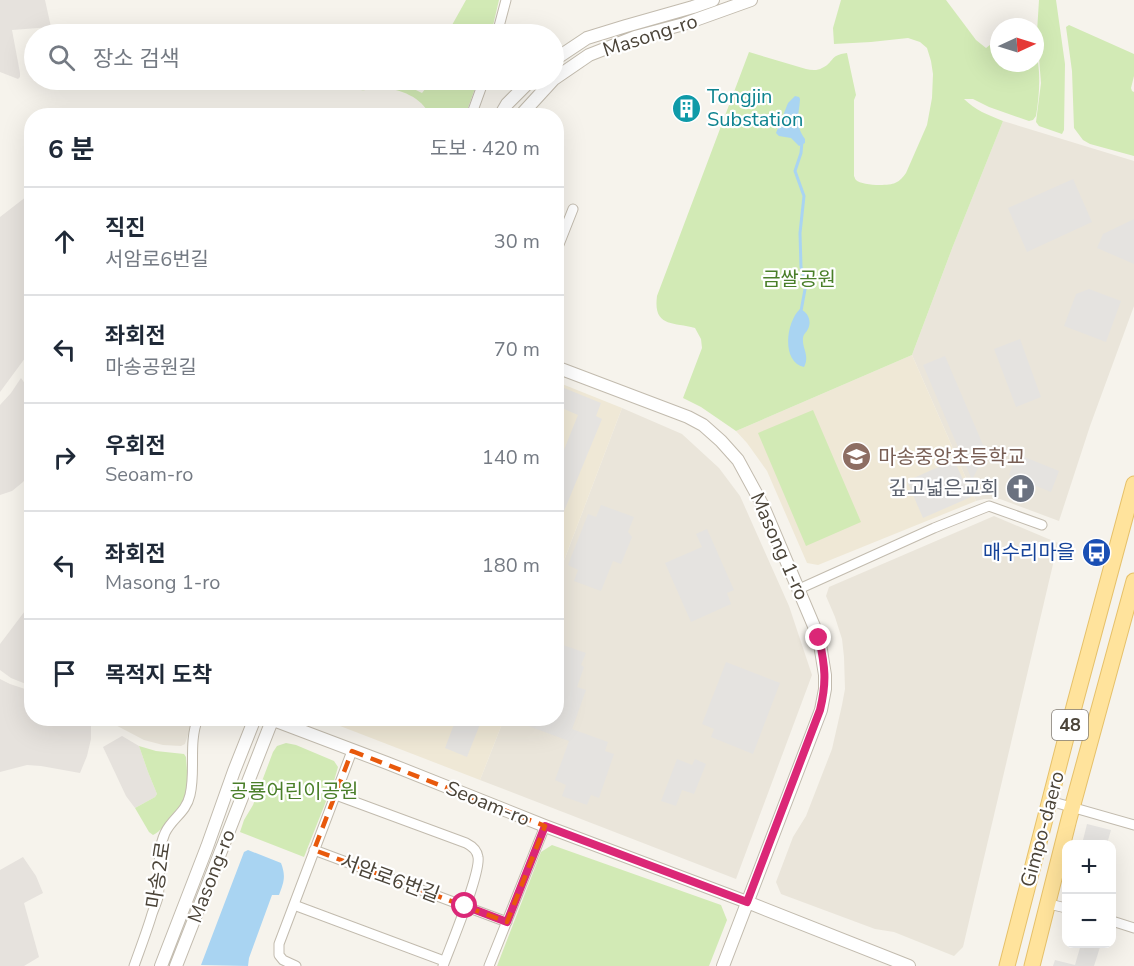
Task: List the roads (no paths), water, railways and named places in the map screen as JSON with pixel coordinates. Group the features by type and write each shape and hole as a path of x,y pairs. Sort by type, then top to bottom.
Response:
{"main road":[{"name":"Gimpo-daero","path":"1007,966 1132,499 1134,484"},
{"name":"Gimpo-daero","path":"1032,966 1072,807 1134,581"}],"street":[{"path":"500,24 506,0"},
{"name":"Masong-ro","path":"564,53 587,38 713,0"},
{"name":"Masong-ro","path":"564,72 589,56 635,37 684,24 752,0"},
{"path":"474,108 480,90"},
{"path":"505,108 521,90"},
{"name":"Masong-ro","path":"527,108 543,90"},
{"path":"564,232 573,209"},
{"name":"Masong 1-ro","path":"564,370 688,417 703,425 721,441 738,460 756,490 819,638 824,661 825,689 820,710 723,966"},
{"path":"799,589 934,528 989,506 1042,525"},
{"name":"마송2로","path":"134,966 158,896 159,852 165,832 185,808 190,796 191,757 196,726"},
{"name":"Masong-ro","path":"161,966 252,726"},
{"name":"Masong-ro","path":"176,966 268,726"},
{"name":"Seoam-ro","path":"289,726 909,966"},
{"name":"서암로6번길","path":"296,966 283,960 279,955 279,944 352,751"},
{"name":"서암로6번길","path":"294,905 443,964 478,868 478,856 474,848 336,795"},
{"path":"1050,801 1134,825"},
{"path":"489,966 545,826"},
{"name":"서암로6번길","path":"314,850 507,922"},
{"path":"1048,904 1062,907"},
{"path":"1116,922 1134,928"}],"water":[{"path":"795,96 800,99 798,124 805,139 805,143 799,146 791,138 779,136 776,133 788,103"},
{"path":"800,309 807,315 810,323 803,338 806,355 804,367 792,358 788,341 791,323"},
{"path":"248,850 281,863 284,879 279,895 272,895 248,966 201,965 244,852"}],"waterway":[{"path":"801,311 806,284 801,267 800,233 804,196 795,171 802,142"}],"place":[{"name":"Tongjin Substation","path":"686,108"},
{"name":"마송중앙초등학교","path":"857,457"},
{"name":"깊고넓은교회","path":"1020,488"},
{"name":"매수리마을","path":"1096,552"}],"park label":[{"name":"금쌀공원","path":"799,279"},
{"name":"공룡어린이공원","path":"294,791"}]}
